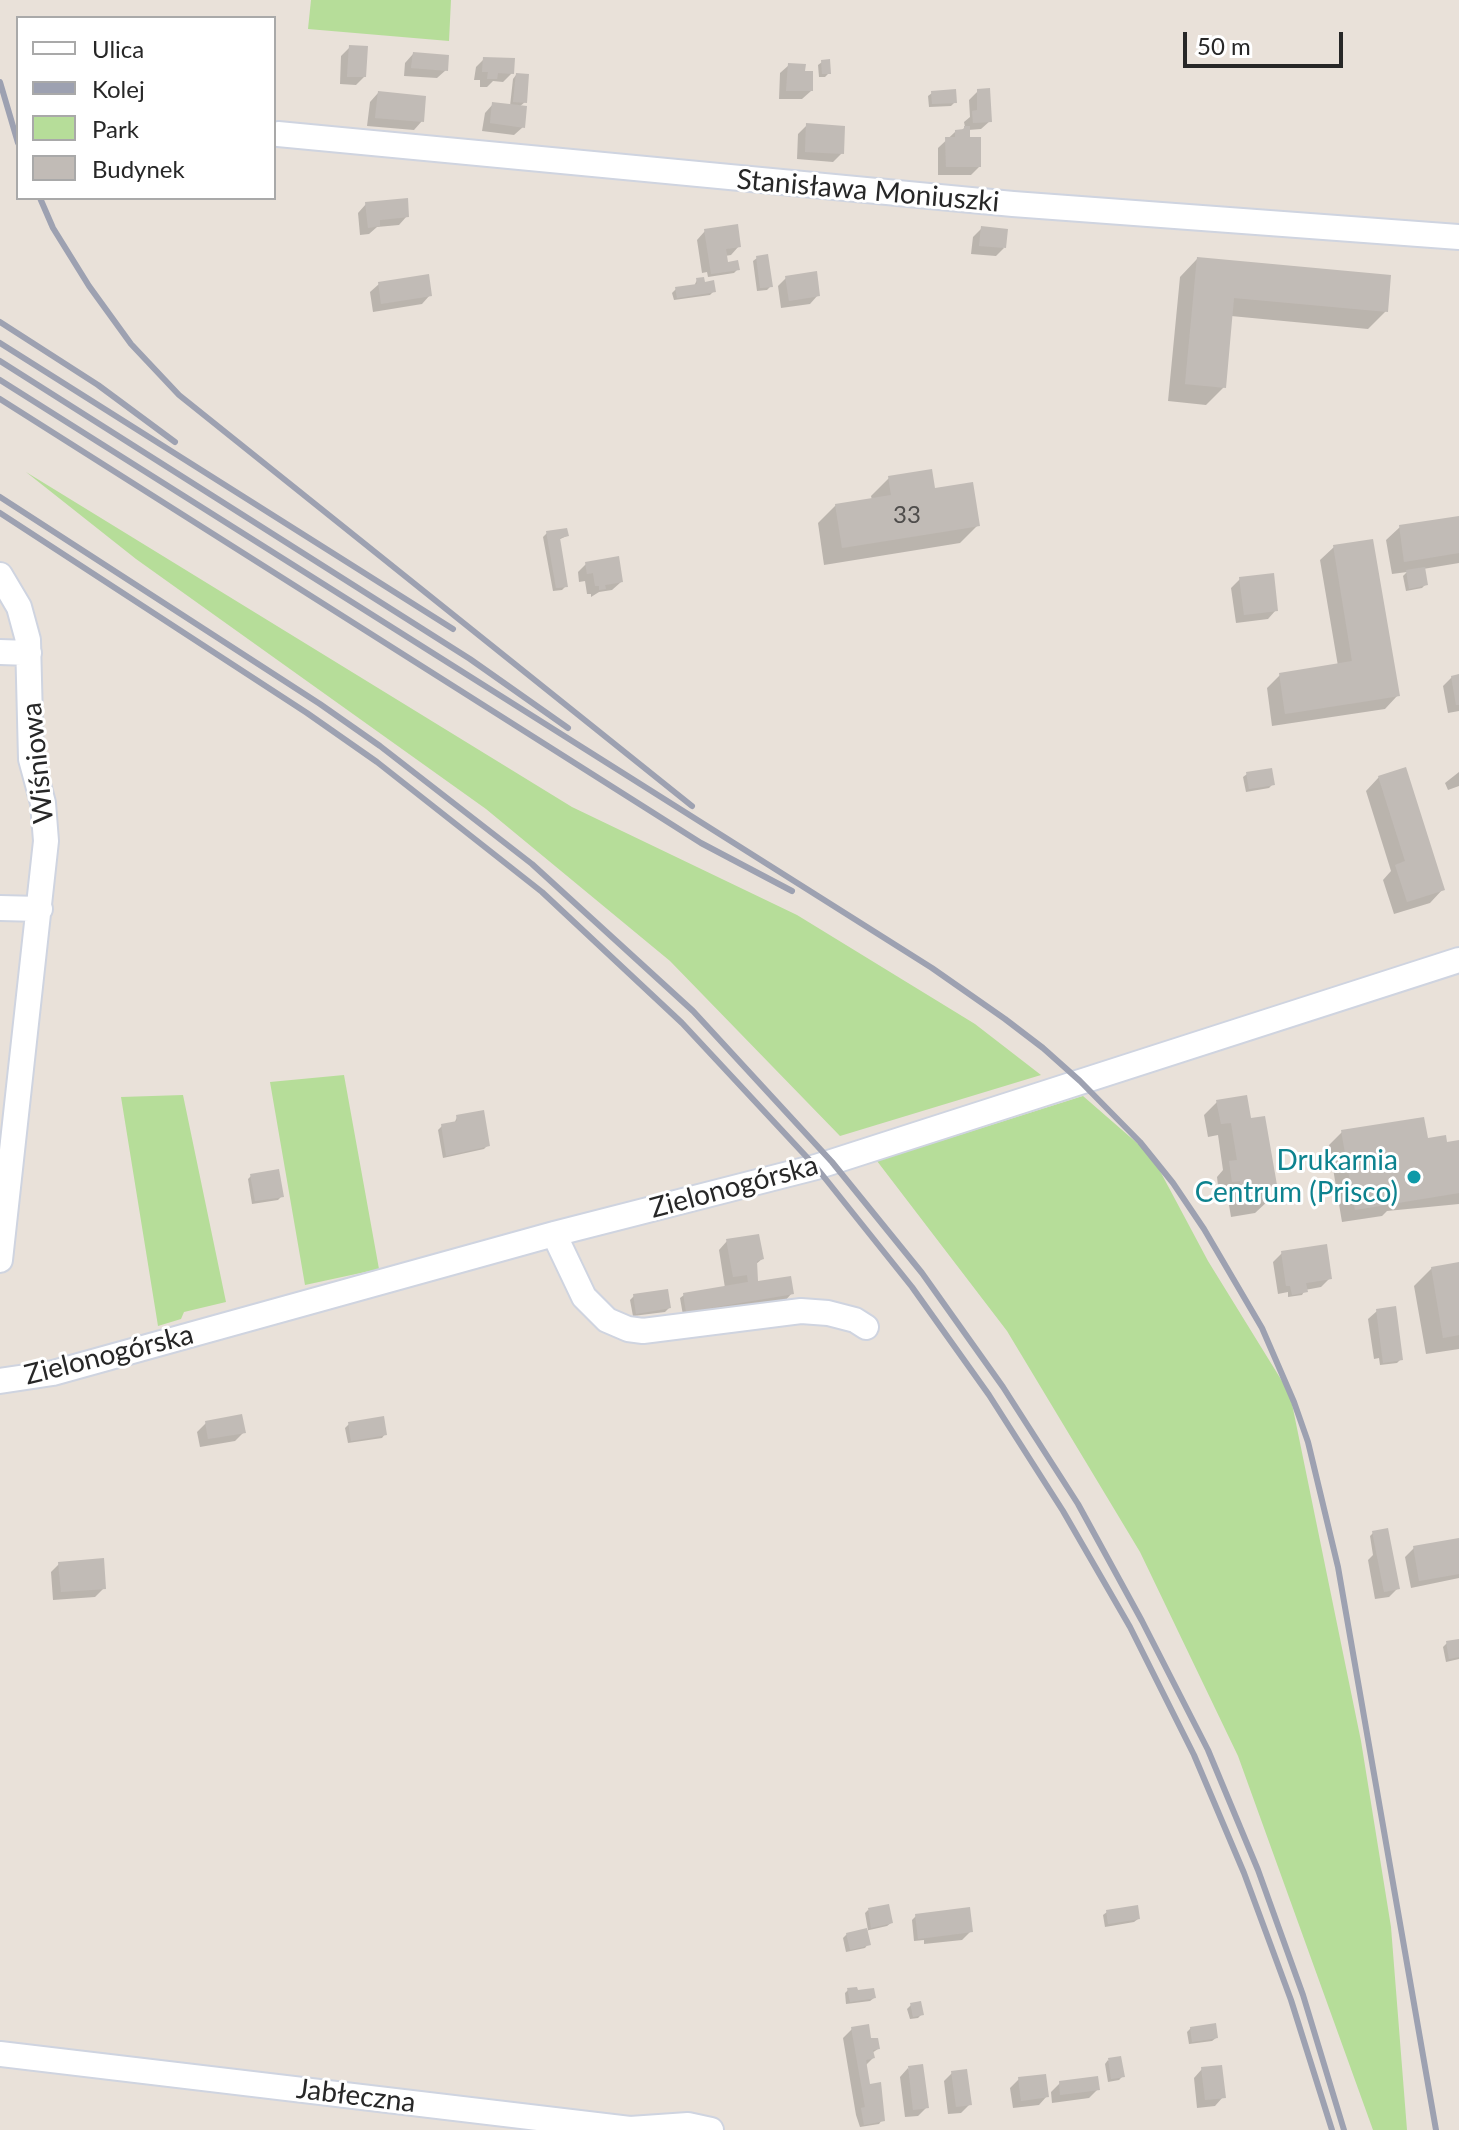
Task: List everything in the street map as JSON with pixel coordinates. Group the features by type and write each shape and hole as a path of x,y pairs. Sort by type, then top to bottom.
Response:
{"street":[{"name":"Stanisława Moniuszki","path":"278,134 1013,204 1459,237"},
{"name":"Wiśniowa","path":"0,575 19,607 28,640 31,759 43,803 46,841 0,1260"},
{"path":"0,652 29,653"},
{"path":"0,908 40,909"},
{"name":"Zielonogórska","path":"0,1381 53,1373 554,1234 816,1167 1459,960"},
{"path":"554,1234 584,1297 607,1320 628,1329 643,1331 801,1311 828,1313 855,1320 866,1327"},
{"name":"Jabłeczna","path":"0,2054 630,2129 688,2125 711,2130"}],"green space":[{"path":"311,0 451,0 449,41 308,29"},
{"path":"26,472 572,807 797,915 975,1024 1041,1075 840,1136 670,961 486,809 136,559"},
{"path":"344,1075 379,1269 305,1285 270,1082"},
{"path":"183,1095 226,1302 184,1312 181,1319 158,1326 121,1097"},
{"path":"1083,1096 1152,1156 1208,1261 1290,1394 1361,1741 1391,1927 1407,2130 1373,2130 1238,1756 1140,1552 1007,1331 877,1161"}],"building":[{"path":"349,45 368,46 366,77 347,77"},
{"path":"413,52 449,55 448,71 411,68"},
{"path":"483,57 515,58 514,74 498,73 497,79 487,79 488,72 482,72"},
{"path":"830,59 831,74 822,74 821,60"},
{"path":"788,63 806,64 805,71 813,71 813,91 786,91"},
{"path":"516,73 529,74 527,103 513,102"},
{"path":"990,88 992,122 973,123 972,111 977,110 977,89"},
{"path":"956,89 957,103 932,104 931,91"},
{"path":"378,91 426,96 424,122 375,118"},
{"path":"492,102 527,106 525,128 490,123"},
{"path":"806,123 845,126 844,154 805,152"},
{"path":"964,126 970,126 970,137 981,137 981,167 946,167 945,137 955,137 955,130 964,129"},
{"path":"408,198 409,217 380,220 380,226 368,228 365,202"},
{"path":"738,224 741,247 726,249 728,262 738,260 740,270 711,274 704,229"},
{"path":"981,226 1008,229 1006,248 979,246"},
{"path":"768,254 773,287 760,288 756,256"},
{"path":"1197,257 1391,275 1388,312 1234,298 1226,388 1185,384"},
{"path":"817,271 820,296 789,301 785,276"},
{"path":"429,274 432,296 381,304 378,282"},
{"path":"704,277 705,282 714,280 716,292 677,298 675,287 697,284 696,278"},
{"path":"932,469 935,488 973,482 980,526 842,548 835,504 891,495 888,476"},
{"path":"1459,516 1459,553 1404,562 1399,525"},
{"path":"567,528 569,536 560,538 568,587 556,588 546,531"},
{"path":"1373,539 1400,696 1285,714 1279,673 1352,661 1333,545"},
{"path":"619,556 623,582 605,585 606,589 599,590 599,586 595,586 593,573 587,574 585,562"},
{"path":"1425,567 1428,585 1409,589 1406,570"},
{"path":"1274,573 1278,611 1244,615 1239,577"},
{"path":"1459,674 1459,705 1456,705 1451,676"},
{"path":"1406,767 1445,890 1407,902 1395,865 1405,861 1378,776"},
{"path":"1272,768 1275,785 1249,789 1246,772"},
{"path":"1247,1095 1251,1118 1265,1116 1277,1185 1268,1186 1271,1201 1244,1205 1240,1181 1232,1182 1229,1161 1237,1160 1231,1123 1221,1124 1216,1100"},
{"path":"484,1110 490,1146 446,1156 441,1124 457,1121 456,1115"},
{"path":"1424,1117 1428,1138 1446,1135 1447,1142 1459,1140 1459,1193 1355,1210 1341,1130"},
{"path":"279,1169 284,1197 255,1201 250,1174"},
{"path":"759,1234 764,1259 757,1261 758,1281 791,1276 794,1294 686,1312 683,1293 748,1282 747,1275 733,1277 726,1239"},
{"path":"1327,1244 1332,1279 1306,1283 1308,1292 1292,1295 1290,1286 1286,1286 1281,1251"},
{"path":"1459,1262 1459,1335 1443,1338 1431,1267"},
{"path":"668,1289 671,1308 636,1314 633,1294"},
{"path":"1396,1306 1403,1360 1383,1363 1376,1309"},
{"path":"242,1414 246,1433 208,1439 205,1421"},
{"path":"384,1416 387,1435 351,1441 348,1422"},
{"path":"1388,1528 1400,1589 1384,1592 1372,1531"},
{"path":"1459,1538 1459,1574 1419,1581 1413,1546"},
{"path":"104,1558 106,1589 61,1592 58,1562"},
{"path":"1459,1639 1459,1657 1449,1659 1446,1641"},
{"path":"889,1904 893,1923 871,1928 868,1908"},
{"path":"1138,1905 1140,1919 1108,1924 1106,1910"},
{"path":"970,1907 973,1932 918,1939 915,1914"},
{"path":"867,1928 871,1945 850,1950 846,1933"},
{"path":"857,1987 858,1990 874,1988 876,1998 850,2002 847,1988"},
{"path":"921,2001 924,2015 913,2017 910,2003"},
{"path":"1216,2023 1218,2038 1192,2042 1190,2027"},
{"path":"869,2024 871,2038 878,2038 880,2049 873,2050 875,2058 866,2060 870,2084 881,2082 885,2121 864,2125 861,2108 865,2107 851,2027"},
{"path":"1121,2056 1125,2077 1111,2079 1108,2058"},
{"path":"923,2064 929,2108 913,2110 908,2066"},
{"path":"1222,2065 1226,2098 1205,2100 1201,2067"},
{"path":"967,2069 972,2105 956,2107 951,2071"},
{"path":"1046,2074 1049,2097 1021,2101 1018,2077"},
{"path":"1098,2076 1100,2090 1060,2095 1059,2081"}],"railway":[{"path":"0,82 16,136"},
{"path":"41,200 53,228 89,286 131,344 179,395 692,806"},
{"path":"0,322 98,385 175,442"},
{"path":"0,343 453,629"},
{"path":"0,361 470,659 568,728"},
{"path":"0,380 932,968 1043,1048 1140,1142 1204,1229 1262,1328 1308,1442 1338,1567 1436,2130"},
{"path":"0,399 701,843 792,891"},
{"path":"0,497 320,704 380,746 532,864 693,1011 832,1162 922,1273 1003,1387 1078,1504 1142,1621 1208,1750 1258,1870 1303,1995 1344,2130"},
{"path":"0,513 307,713 377,762 542,892 682,1023 816,1167 912,1287 989,1395 1063,1511 1130,1627 1194,1755 1244,1873 1291,2000 1332,2130"}],"place":[{"name":"Drukarnia Centrum (Prisco)","path":"1414,1177"}]}
